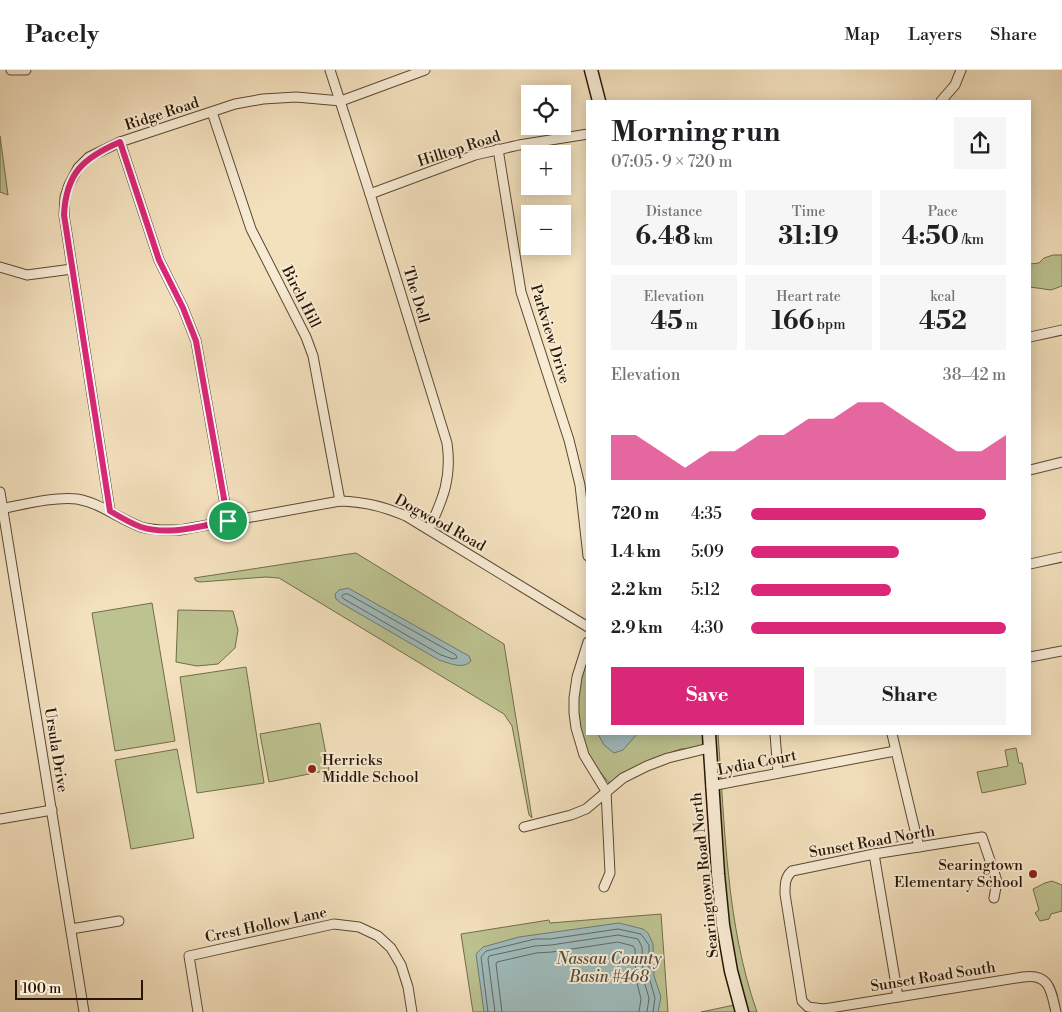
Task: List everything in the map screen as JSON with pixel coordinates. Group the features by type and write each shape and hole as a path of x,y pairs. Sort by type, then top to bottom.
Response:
{"main road":[{"path":"591,70 598,100"},
{"name":"Searingtown Road North","path":"709,735 723,925 742,1012"}],"street":[{"path":"11,70 26,70"},
{"name":"The Dell","path":"330,70 447,443 449,456 448,480 443,499 429,529"},
{"name":"Ridge Road","path":"110,511 64,215 65,198 78,168 89,157 120,142 235,104 263,99 296,97 341,101 425,70"},
{"path":"942,100 955,86 961,70"},
{"name":"Birch Hill","path":"212,112 251,229 306,337 313,356 340,501"},
{"name":"Hilltop Road","path":"370,194 475,155 498,149 586,134"},
{"path":"120,142 159,260 183,308 196,341 228,521"},
{"name":"Parkview Drive","path":"498,149 521,292 569,440 580,486 586,538"},
{"path":"0,267 27,275 72,269"},
{"path":"1031,337 1062,330"},
{"path":"1031,470 1062,462"},
{"name":"Ursula Drive","path":"0,492 1,509 84,1012"},
{"name":"Dogwood Road","path":"1,509 69,499 84,501 140,526 159,530 180,530 340,501 362,502 385,507 429,529 586,627"},
{"path":"1031,564 1062,557"},
{"path":"586,649 577,678 574,713 579,742 584,755 606,791 610,873 604,887"},
{"path":"1031,657 1062,651"},
{"path":"775,735 778,773"},
{"path":"892,735 919,847"},
{"path":"524,827 571,815 586,809 623,778 647,766 668,758 709,748"},
{"name":"Lydia Court","path":"712,786 895,751"},
{"path":"0,819 52,810"},
{"name":"Sunset Road North","path":"800,993 784,894 784,884 787,875 792,871 874,854 982,837 997,881 994,898"},
{"path":"874,854 898,997"},
{"path":"71,929 119,921"},
{"name":"Crest Hollow Lane","path":"198,1012 188,956 334,924 359,927 378,936 391,948 402,965 412,1012"},
{"name":"Sunset Road South","path":"800,993 805,1004 816,1009 1035,976 1041,978 1050,989 1056,1012"}],"green space":[{"path":"0,136 8,195 0,192"},
{"path":"1062,255 1062,286 1051,290 1031,287 1031,264 1039,263 1044,258"},
{"path":"356,553 504,644 532,818 529,815 512,726 504,714 279,578 266,577 200,582 194,578"},
{"path":"152,603 175,741 115,751 92,613"},
{"path":"178,610 233,611 238,630 235,648 218,664 197,666 176,662"},
{"path":"586,658 586,735 718,735 725,839 733,910 747,979 757,1012 701,1012 739,1004 731,971 709,747 681,749 654,758 609,783 587,755 578,723 576,700 579,679"},
{"path":"246,667 264,783 197,793 180,677"},
{"path":"320,723 329,770 269,782 260,734"},
{"path":"1016,748 1019,763 1022,763 1026,784 982,793 977,772 1008,766 1005,750"},
{"path":"177,749 194,838 131,849 115,760"},
{"path":"1052,881 1062,885 1062,911 1051,914 1049,919 1040,921 1035,913 1039,910 1033,889"},
{"name":"Nassau County Basin #468","path":"661,914 668,1012 473,1012 461,934 549,920 550,923"}],"water":[{"path":"348,588 469,656 471,661 468,664 460,665 439,660 341,603 336,599 335,594 339,590"},
{"path":"599,735 636,735 623,750 614,753 604,745"},
{"name":"Nassau County Basin #468","path":"619,923 643,929 648,933 653,944 654,976 661,997 658,1012 484,1012 476,954 483,947 519,937"}],"place":[{"name":"Herricks Middle School","path":"312,769"},
{"name":"Searingtown Elementary School","path":"1033,874"}],"route":[{"path":"120,142 159,260 183,308 196,341 228,521 180,530 153,530 140,526 110,511 64,215 65,198 72,177 78,168 89,157 120,142"}]}
